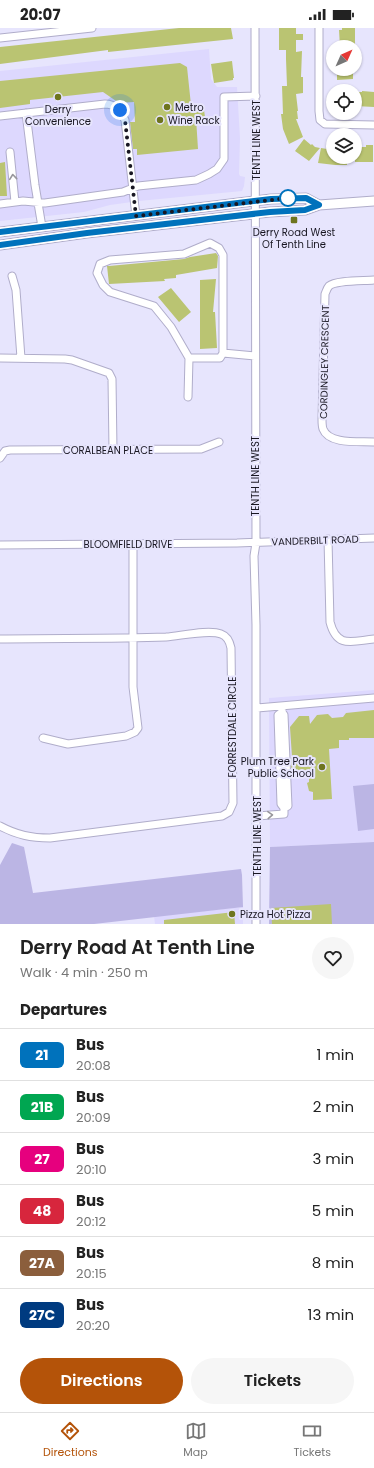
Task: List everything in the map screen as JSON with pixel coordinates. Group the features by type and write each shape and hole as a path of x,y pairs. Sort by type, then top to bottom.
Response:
{"main road":[{"path":"0,232 256,201 306,198 319,205"},
{"path":"0,245 87,233 305,210 319,205 374,201"}],"street":[{"path":"0,38 60,30 92,28"},
{"name":"TENTH LINE WEST","path":"256,28 256,543 254,576 256,620 256,924"},
{"path":"319,28 320,120 325,124 374,125"},
{"path":"0,204 37,201 45,203 123,192 138,186 196,180 213,173 224,159 224,97 256,96"},
{"path":"0,116 111,104 120,110 125,120 136,216"},
{"path":"26,113 37,201 42,227"},
{"path":"10,152 16,202"},
{"path":"188,397 189,358 171,327 154,306 110,292 103,285 97,273 100,264 110,260 184,254 210,243 219,248 223,255 223,353 220,358 189,358"},
{"path":"12,276 16,290 21,358"},
{"name":"CORDINGLEY CRESCENT","path":"374,280 338,282 329,285 326,290 322,419 323,430 328,436 337,440 374,442"},
{"path":"223,353 255,356"},
{"path":"0,358 57,358 72,360 109,373 112,379 113,450"},
{"name":"CORALBEAN PLACE","path":"0,458 4,452 10,450 200,449 219,442"},
{"name":"VANDERBILT ROAD","path":"256,543 374,538"},
{"path":"328,539 330,622 333,633 345,642 374,639"},
{"name":"BLOOMFIELD DRIVE","path":"0,545 256,543"},
{"path":"44,738 68,744 126,736 135,732 138,728 133,688 133,544"},
{"name":"FORRESTDALE CIRCLE","path":"0,639 134,638 174,636 189,633 221,634 230,643 231,648 232,803 228,812 222,816 50,838 34,838 10,831 0,826"},
{"path":"256,708 282,709 324,701 374,698"},
{"path":"257,816 284,814 284,808 288,806 284,715 282,709"}],"shaded area":[{"path":"209,49 211,79 217,87 237,87 240,138 239,174 240,176 245,177 242,191 139,201 110,205 84,212 0,221 0,71"},
{"name":"Plum Tree Park Public School","path":"374,690 374,842 270,847 269,698"},
{"path":"374,784 374,829 358,831 353,786"},
{"path":"374,842 374,924 269,924 270,847"},
{"path":"12,843 24,847 33,893 241,869 243,907 94,924 0,924 0,865"},
{"path":"243,907 243,924 155,924 154,916"}],"building":[{"path":"179,28 231,28 233,39 108,52 108,50 0,64 0,47"},
{"path":"279,28 296,28 296,34 303,34 303,40 296,40 296,52 302,51 301,77 303,77 303,93 296,94 298,119 296,119 303,137 289,144 283,129 281,114 283,114 282,86 287,86 286,50 279,50"},
{"path":"342,28 355,28 355,40 340,40 339,30 342,30"},
{"path":"232,61 233,80 214,83 211,64"},
{"name":"Metro","path":"180,63 187,67 191,105 199,104 199,110 204,110 205,117 196,118 198,149 137,155 137,149 133,149 130,122 135,122 134,102 119,103 103,92 30,100 30,104 0,108 0,81"},
{"path":"337,76 353,76 353,79 337,80"},
{"path":"362,92 374,92 374,107 362,106"},
{"path":"304,139 311,145 312,144 315,147 320,148 309,161 295,151"},
{"path":"366,145 373,145 373,162 362,162 362,147 366,147"},
{"path":"321,148 326,149 326,164 318,163"},
{"path":"5,162 7,196 0,196 0,163"},
{"path":"326,164 347,164 347,165"},
{"path":"216,253 218,256 217,268 176,275 176,278 164,279 165,281 109,284 107,266 184,259"},
{"path":"216,279 213,312 215,312 217,348 200,349 200,280"},
{"path":"171,288 191,312 179,322 158,297"},
{"path":"374,710 374,738 349,738 349,740 339,740 339,748 329,749 332,799 313,800 313,792 309,791 307,783 309,782 309,772 299,773 298,770 291,768 292,757 290,727 299,716 309,716 310,724 317,715 328,714 332,718 343,717 346,713"},
{"path":"331,904 332,924 272,924 271,908"},
{"path":"234,912 235,924 164,924 164,920"}],"bus line":[{"name":"21","path":"0,232 271,199 306,198 319,205 305,210 270,212 87,233 0,245"}],"place":[{"name":"Derry Convenience","path":"58,97"},
{"name":"Metro","path":"167,107"},
{"name":"Wine Rack","path":"160,120"},
{"name":"Derry Road West Of Tenth Line","path":"294,220"},
{"name":"Plum Tree Park Public School","path":"322,767"},
{"name":"Pizza Hot Pizza","path":"232,914"}],"route":[{"path":"120,110 125,120 136,216 268,199 288,198"}]}
